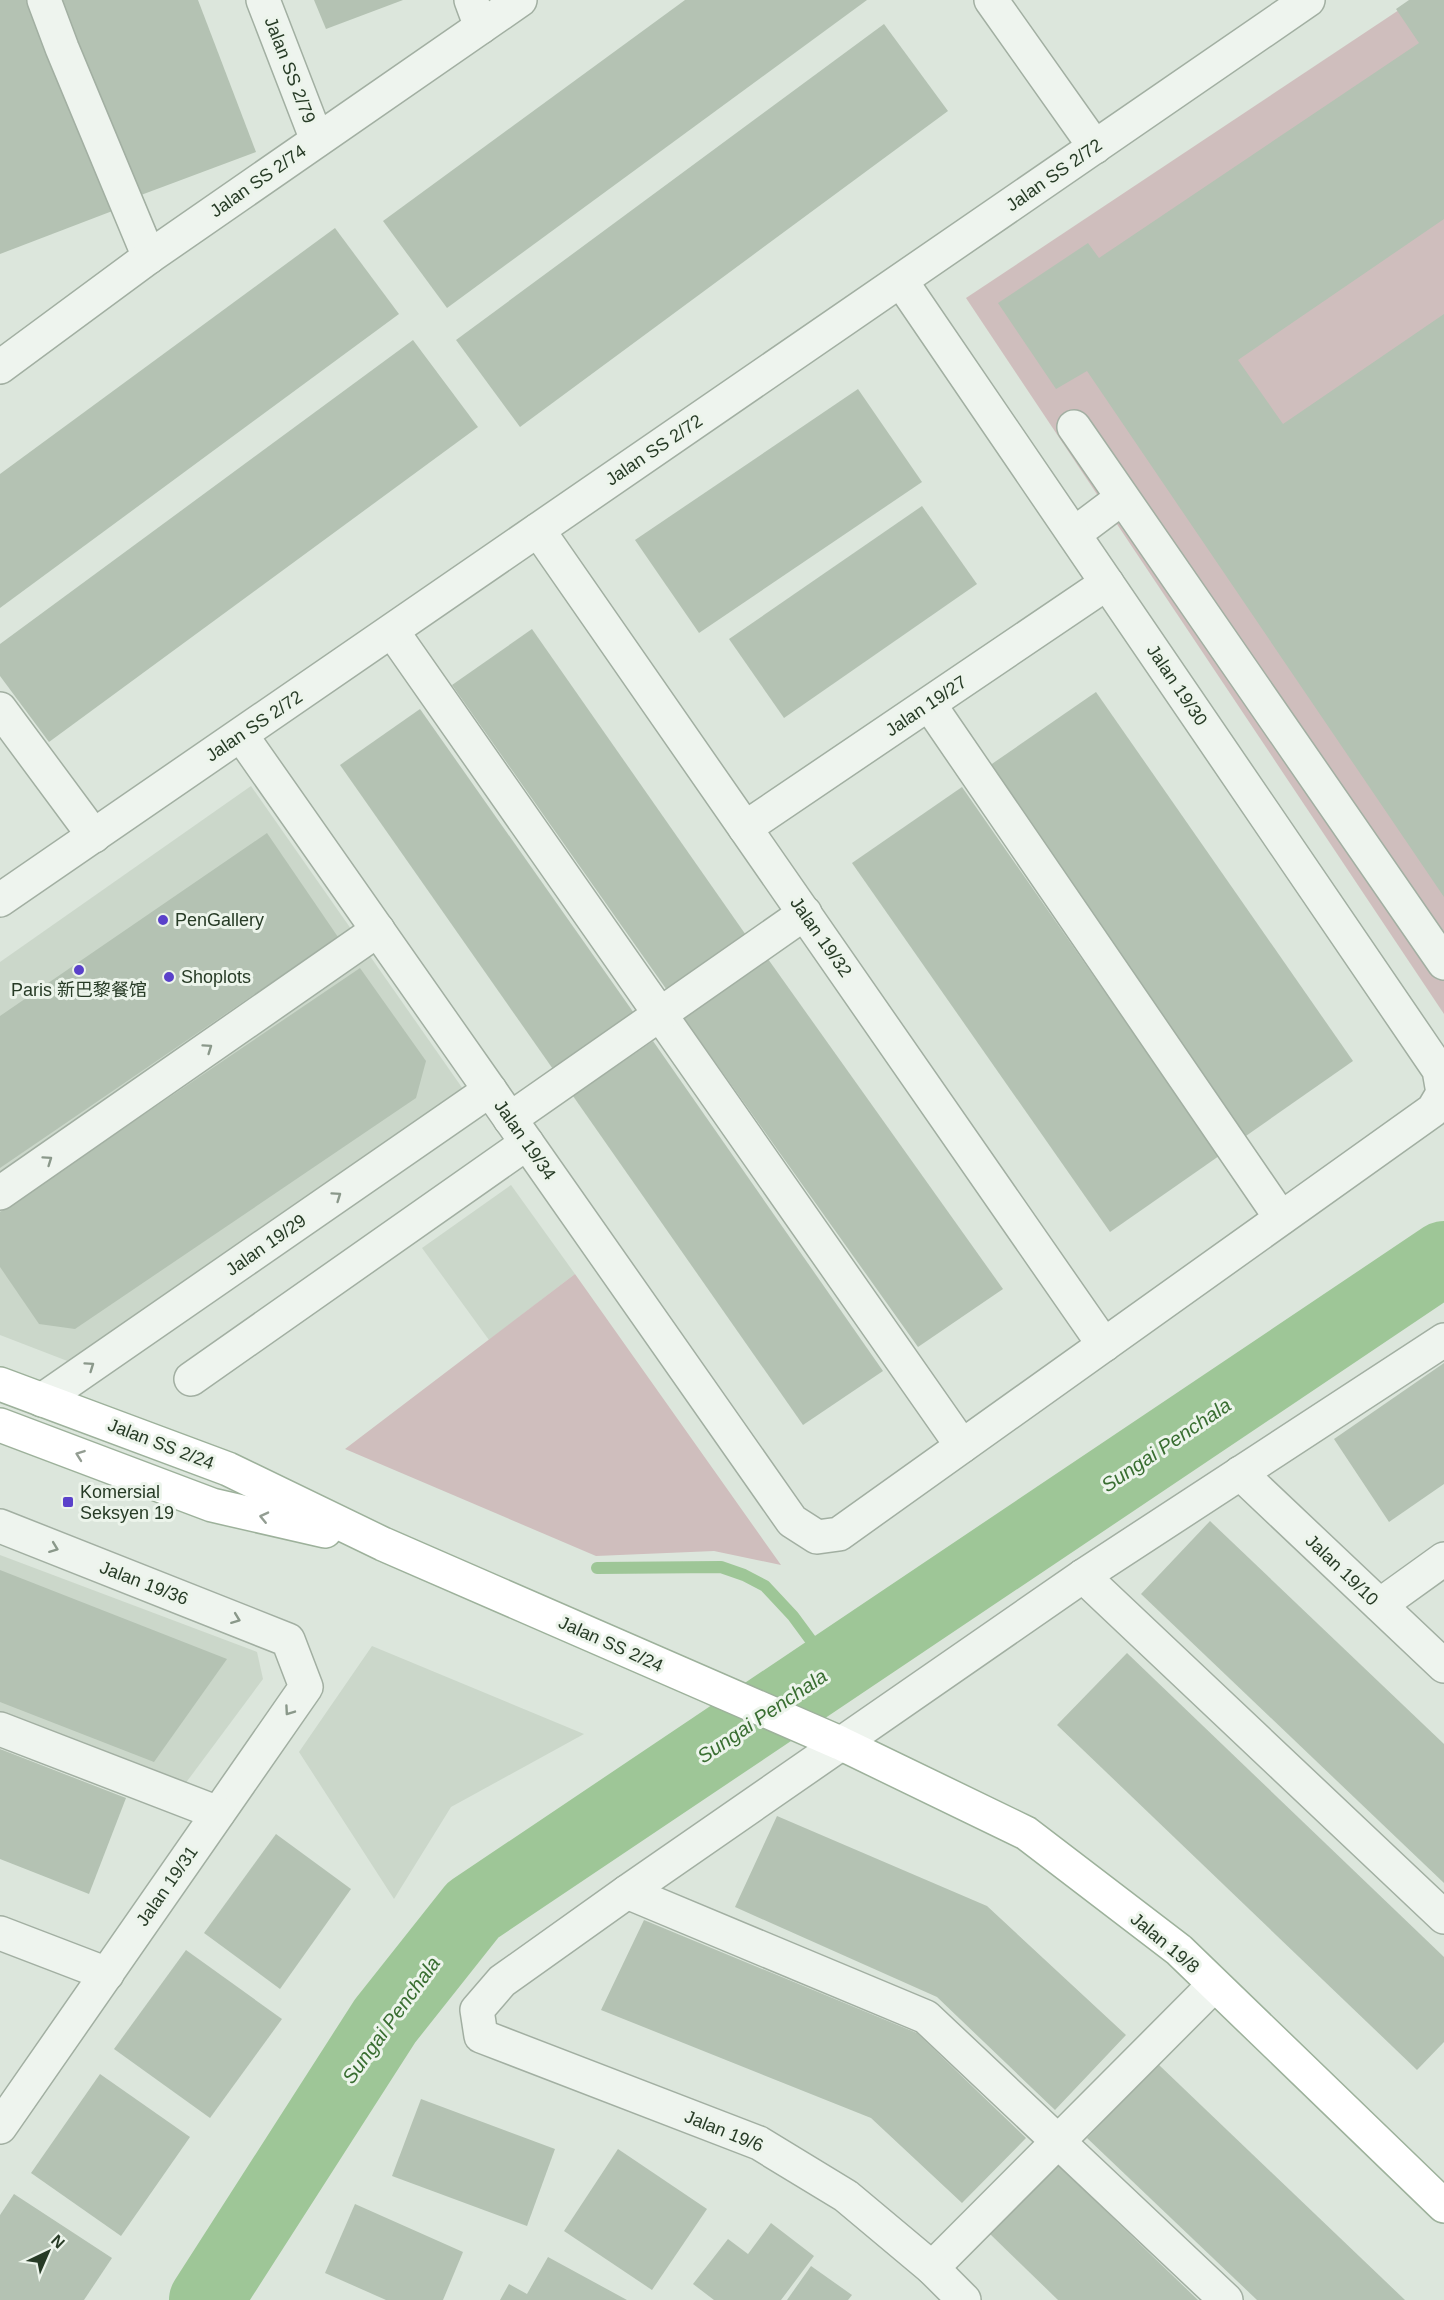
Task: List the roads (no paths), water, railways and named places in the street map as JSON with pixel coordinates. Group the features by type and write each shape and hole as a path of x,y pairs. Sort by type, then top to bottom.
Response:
{"main road":[{"name":"Jalan SS 2/24","path":"0,1384 228,1469 383,1544 831,1739"},
{"name":"Jalan SS 2/24","path":"0,1425 212,1505 383,1544"},
{"name":"Jalan 19/8","path":"831,1739 1026,1833 1179,1950 1442,2200"}],"street":[{"path":"44,0 149,257"},
{"name":"Jalan SS 2/79","path":"263,0 317,140"},
{"name":"Jalan SS 2/74","path":"0,367 149,257 317,140 476,13 520,0"},
{"path":"991,0 1095,147"},
{"name":"Jalan SS 2/72","path":"0,900 1308,0"},
{"name":"Jalan 19/30","path":"901,281 1439,1070 1443,1093"},
{"path":"1074,427 1444,963"},
{"path":"1074,534 1122,498"},
{"name":"Jalan 19/32","path":"538,530 1104,1345"},
{"name":"Jalan 19/27","path":"745,828 1107,583"},
{"path":"392,631 962,1446 1433,1110 1443,1093"},
{"path":"929,704 1281,1218"},
{"path":"0,709 94,836"},
{"name":"Jalan 19/34","path":"241,735 792,1521 817,1537 839,1534 962,1446"},
{"path":"191,1379 518,1131 660,1014 805,913"},
{"path":"0,1193 378,930"},
{"name":"Jalan 19/29","path":"42,1400 490,1090"},
{"path":"627,1892 831,1739 1444,1340"},
{"name":"Jalan 19/10","path":"1240,1473 1444,1666"},
{"name":"Jalan 19/36","path":"0,1526 288,1640"},
{"path":"1380,1605 1444,1558"},
{"path":"1083,1576 1444,1917"},
{"name":"Jalan 19/31","path":"0,2127 306,1687 288,1640"},
{"path":"0,1729 218,1813"},
{"path":"627,1892 926,2017 1226,2300"},
{"name":"Jalan 19/6","path":"627,1892 502,1981 477,2010 481,2036 759,2143 846,2196 932,2268 964,2300"},
{"path":"0,1933 107,1974"},
{"path":"932,2268 1214,1985"}],"waterway":[{"name":"Sungai Penchala","path":"206,2300 385,2021 473,1910 1444,1258"},
{"path":"597,1568 721,1567 744,1575 765,1586 793,1616 832,1669"}],"place":[{"name":"PenGallery","path":"163,920"},
{"name":"Paris 新巴黎餐馆","path":"79,970"},
{"name":"Shoplots","path":"169,977"},
{"name":"Komersial Seksyen 19","path":"68,1502"}]}
